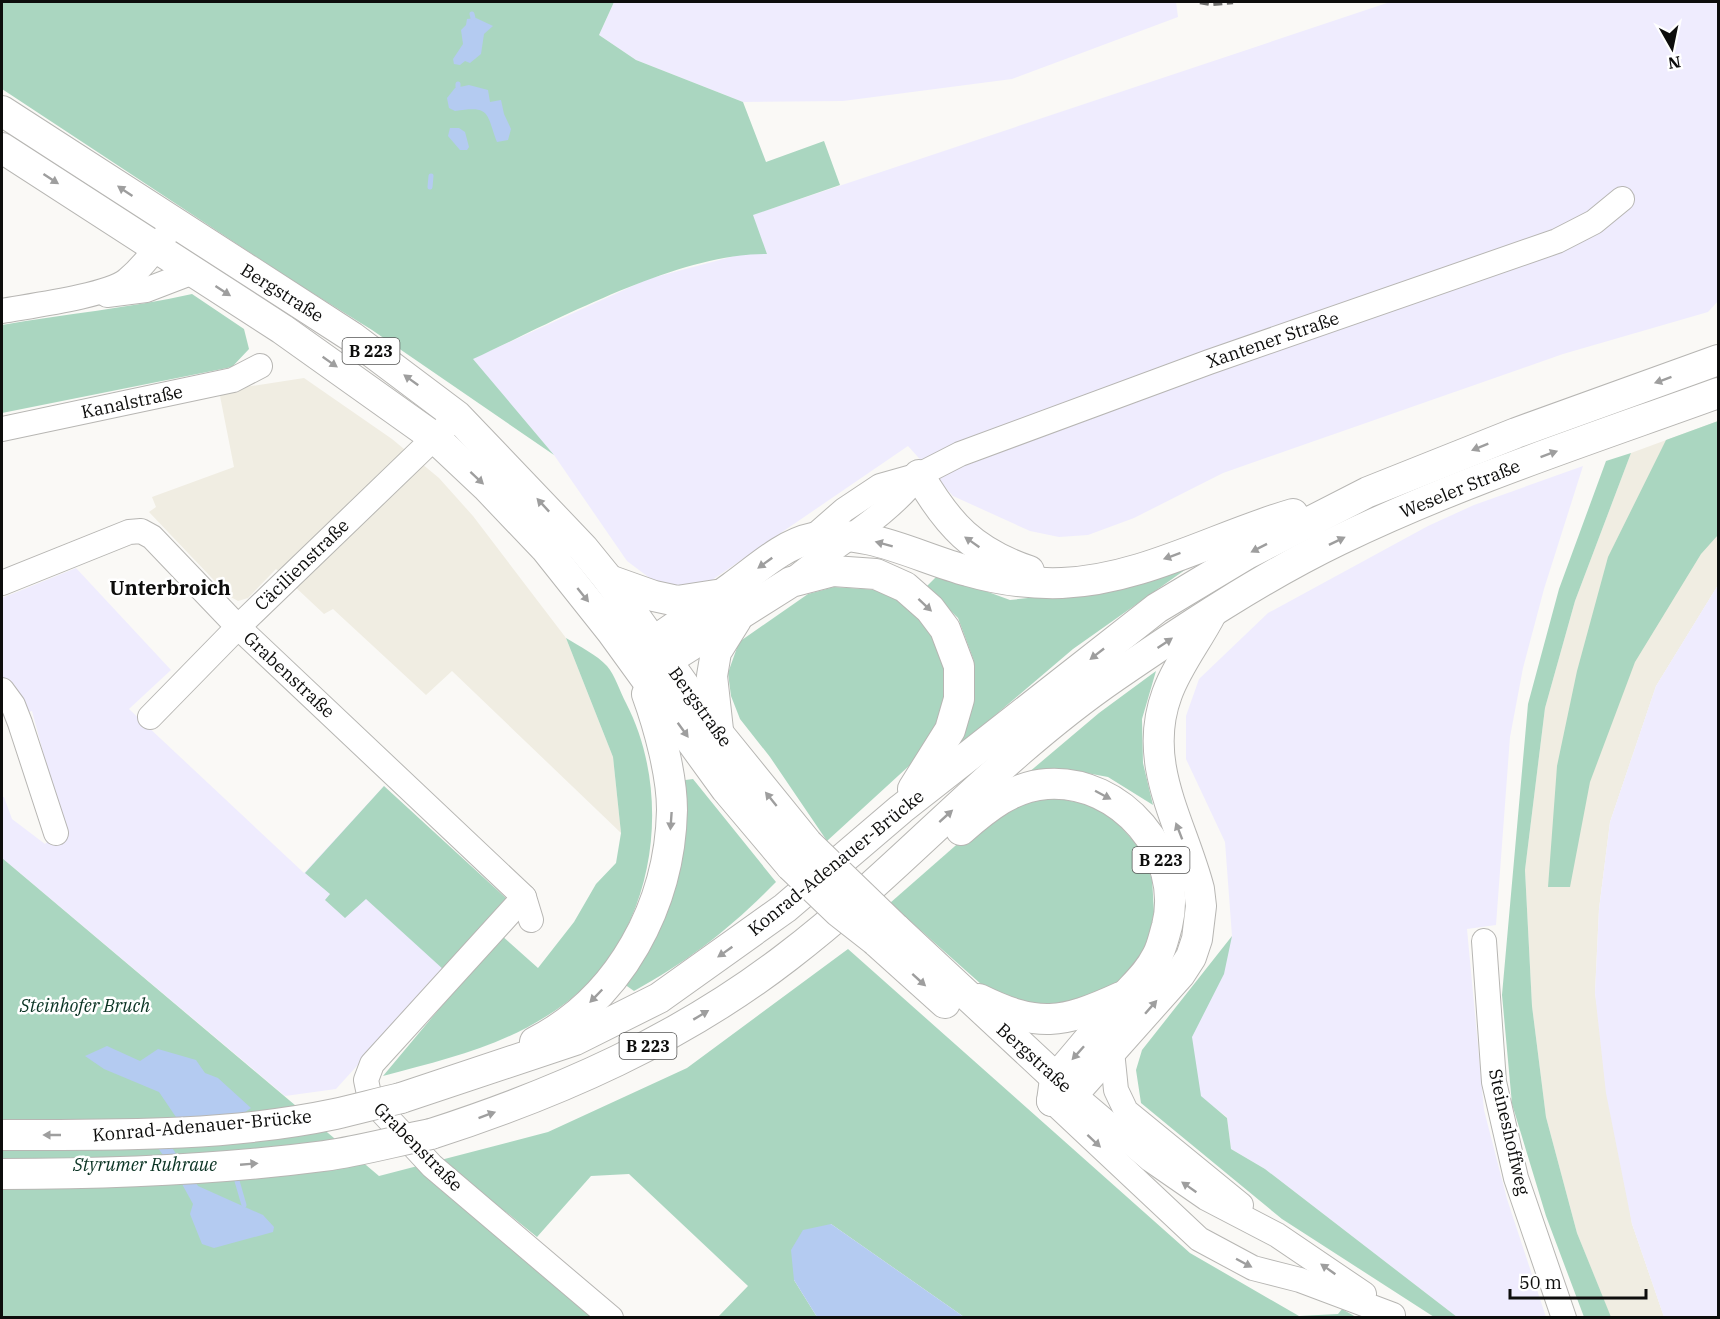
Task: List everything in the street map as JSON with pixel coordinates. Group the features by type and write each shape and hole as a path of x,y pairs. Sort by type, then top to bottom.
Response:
{"main road":[{"name":"Bergstraße","path":"2,111 352,338 457,416 512,471 609,580 718,734 839,912 885,935 960,990 1060,1091"},
{"name":"Bergstraße","path":"2,148 322,356 435,438 486,486 546,549 612,632 726,789 800,855"},
{"name":"Weseler Straße","path":"1368,492 1516,433 1719,360"},
{"name":"Weseler Straße","path":"1213,611 1336,541 1455,488 1719,393"},
{"path":"919,475 940,511 964,537 1002,562 1063,583"},
{"path":"718,734 712,676 716,652 730,606 779,554 812,538 847,536 884,544 967,571 1006,580 1063,583 1100,578 1143,567 1273,520 1368,492"},
{"name":"Konrad-Adenauer-Brücke","path":"2,1136 134,1135 256,1125 333,1114 401,1098 575,1040 659,998 785,908 901,809 1157,608 1247,554 1368,492"},
{"path":"636,667 730,606 791,582 832,571 876,574 905,587 930,609 945,629 959,666 959,699 950,730 901,809"},
{"path":"609,580 654,596 677,601 730,606"},
{"path":"1060,1091 1112,1051 1180,974 1191,957 1197,939 1201,906 1199,889 1164,790 1157,742 1166,696 1176,674 1213,611"},
{"name":"Konrad-Adenauer-Brücke","path":"2,1174 84,1174 245,1165 327,1156 431,1134 487,1116 570,1083 647,1047 720,1004 787,957 841,912 961,802 1061,718 1110,680 1213,611"},
{"name":"B 223","path":"463,1079 551,1034 586,1006 620,971 645,925 660,889 668,854 672,808 654,713 636,667"},
{"name":"B 223","path":"841,912 918,866 991,804 1021,790 1047,784 1073,785 1092,790 1130,812 1145,829 1163,865 1170,904 1158,955 1144,977 1127,995 1071,1018 1039,1020 997,1008 960,990"},
{"name":"Bergstraße","path":"885,935 1060,1091"},
{"path":"1060,1091 1127,995"}],"street":[{"name":"Xantener Straße","path":"812,538 844,510 880,486 919,475 960,454 1070,412 1557,242 1594,222 1622,199"},
{"path":"2,311 93,292 125,282 156,248 174,223"},
{"path":"93,292 120,296 146,290 194,272"},
{"name":"Kanalstraße","path":"2,429 233,380 260,366"},
{"name":"Cäcilienstraße","path":"150,717 238,627 457,416"},
{"name":"Xantener Straße","path":"791,582 847,536 903,496 919,475"},
{"name":"Grabenstraße","path":"2,583 129,532 141,531 152,537 238,627 527,908 372,1064 366,1080 370,1099 432,1166 611,1317"},
{"path":"2,690 17,714 56,833"},
{"name":"Steineshoffweg","path":"1484,941 1494,1082 1516,1178 1564,1317"},
{"path":"1112,1051 1116,1090 1126,1111 1277,1235"},
{"name":"Bergstraße","path":"1060,1091 1151,1160 1206,1198 1277,1235 1395,1316"},
{"name":"Bergstraße","path":"1060,1091 1199,1239 1253,1268 1300,1280 1395,1316"}],"shaded area":[{"path":"614,2 1176,2 1178,17 1012,79 843,101 743,102 636,60 599,35"},
{"path":"1390,2 1718,2 1718,301 1708,312 1563,354 1223,473 1134,518 1088,535 1059,537 1030,531 953,496 908,446 712,580 693,586 671,587 651,579 627,561 554,455 472,359 648,279 742,254 767,254 752,215"},
{"path":"304,378 392,439 439,478 473,516 566,638 613,757 621,833 452,671 426,695 333,609 324,614 276,569 248,598 238,601 229,596 149,512 156,507 152,497 234,467 219,391"},
{"path":"1718,421 1718,585 1656,686 1610,822 1599,909 1595,993 1632,1224 1664,1317 1611,1318 1577,1233 1546,1117 1532,1006 1525,870 1545,708 1575,601 1631,453"},
{"path":"1583,466 1544,589 1523,668 1510,737 1496,925 1467,929 1484,1110 1507,1199 1546,1317 1457,1317 1265,1169 1231,1149 1227,1117 1162,1068 1232,936 1225,842 1186,759 1186,716 1199,679 1268,613 1428,526 1474,505"},
{"path":"76,568 171,670 129,709 304,873 384,786 444,970 336,1089 285,1096 2,858 2,797 4,797 12,819 45,844 51,838 53,790 32,711 2,717 2,598"},
{"path":"1718,585 1718,1317 1664,1317 1632,1224 1606,1093 1595,993 1599,909 1610,822 1656,686"}],"green space":[{"path":"2,2 614,2 599,35 636,60 743,102 766,162 824,141 840,185 753,215 767,254 732,257 656,277 579,309 473,359 554,455 372,330 293,281 2,89"},
{"path":"192,294 244,329 249,349 232,367 2,413 2,325"},
{"path":"1718,421 1718,535 1701,554 1635,662 1590,782 1570,887 1548,887 1557,766 1577,671 1608,557 1666,440"},
{"path":"1631,453 1575,601 1545,708 1525,870 1532,1006 1546,1117 1577,1233 1611,1317 1584,1317 1546,1216 1512,1104 1502,995 1528,704 1559,589 1606,461"},
{"path":"1199,560 1073,649 953,751 974,693 974,661 958,618 926,587 939,574 1010,600 1095,591"},
{"path":"834,587 879,590 916,608 944,659 948,698 932,736 910,765 827,841 770,757 740,719 731,696 728,673 739,642 808,594"},
{"path":"566,638 598,658 610,670 641,740 650,780 652,821 648,863 637,903 620,940 597,974 567,1002 546,1017 502,1040 456,1056 383,1076 501,935 538,968 574,922 596,884 616,863 621,833 613,757"},
{"path":"1156,671 1142,719 1143,763 1153,805 1108,777 1065,769 1028,773 1099,713"},
{"path":"693,779 776,882 743,914 709,942 673,968 634,991 624,984 658,934 671,882 678,781"},
{"path":"384,786 507,899 444,970 366,899 345,918 325,900 330,894 305,873"},
{"path":"1047,796 1104,808 1138,846 1152,879 1154,912 1146,952 1124,983 1049,1010 1000,1001 890,903 995,811"},
{"path":"2,858 379,1176 548,1132 687,1068 848,949 1190,1253 1299,1316 1338,1314 1342,1309 1356,1317 964,1317 831,1224 794,1280 817,1317 718,1317 748,1286 629,1174 591,1176 537,1237 506,1212 480,1215 597,1317 2,1317"},
{"path":"1232,936 1224,974 1192,1037 1201,1096 1227,1118 1231,1149 1265,1169 1457,1317 1434,1317 1282,1219 1141,1103 1136,1070 1142,1050"}],"water":[{"path":"476,18 493,26 484,34 481,54 470,63 465,61 460,65 454,64 453,59 463,44 461,30 466,25 467,19"},
{"path":"469,85 488,90 490,102 501,100 511,129 508,140 497,142 485,113 475,109 455,111 449,108 447,98 455,88"},
{"path":"450,128 459,128 465,132 469,147 467,150 460,150 448,136"},
{"path":"107,1046 140,1061 158,1049 196,1060 205,1073 218,1078 251,1108 235,1119 180,1123 159,1092 104,1069 85,1056"},
{"path":"145,1130 166,1139 198,1186 263,1215 274,1227 273,1232 214,1248 202,1244 190,1214 193,1204 176,1173"},
{"path":"831,1224 964,1317 817,1317 794,1280 791,1250 803,1230"}],"waterway":[{"path":"472,14 473,18"},
{"path":"430,187 431,176"},
{"path":"235,1174 244,1205"}],"railway":[{"path":"1200,2 1211,4 1233,2"}],"district":[{"name":"Unterbroich","path":"170,588"}],"park label":[{"name":"Steinhofer Bruch","path":"85,1006"},
{"name":"Styrumer Ruhraue","path":"145,1165"}]}
